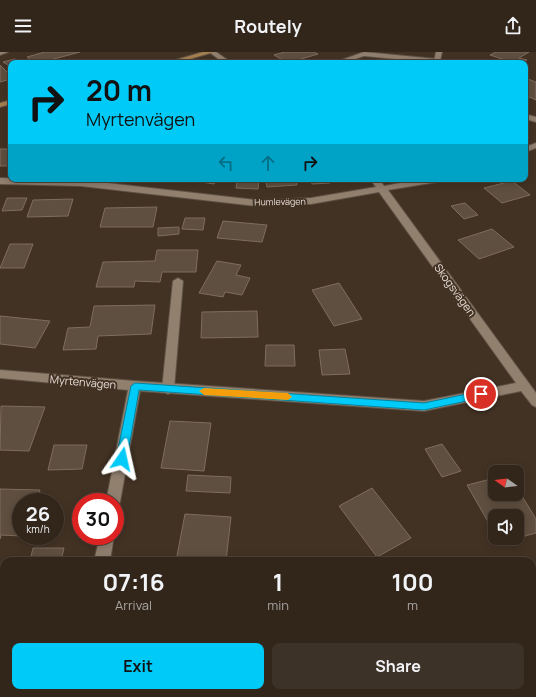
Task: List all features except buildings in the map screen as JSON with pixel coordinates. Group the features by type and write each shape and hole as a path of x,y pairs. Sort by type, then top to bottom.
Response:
{"street":[{"path":"0,53 6,52"},
{"path":"180,60 211,52 225,60"},
{"path":"345,60 364,54 420,60"},
{"name":"Humlevägen","path":"81,182 130,183 256,203 311,201 420,182"},
{"name":"Skogsvägen","path":"376,182 536,402"},
{"path":"168,389 178,281"},
{"name":"Myrtenvägen","path":"0,374 168,389 424,406 524,386"},
{"path":"115,493 135,386"},
{"path":"103,557 105,545"}],"slow traffic":[{"path":"204,391 288,397"}],"route":[{"path":"122,459 135,386 424,406 481,394"}]}
